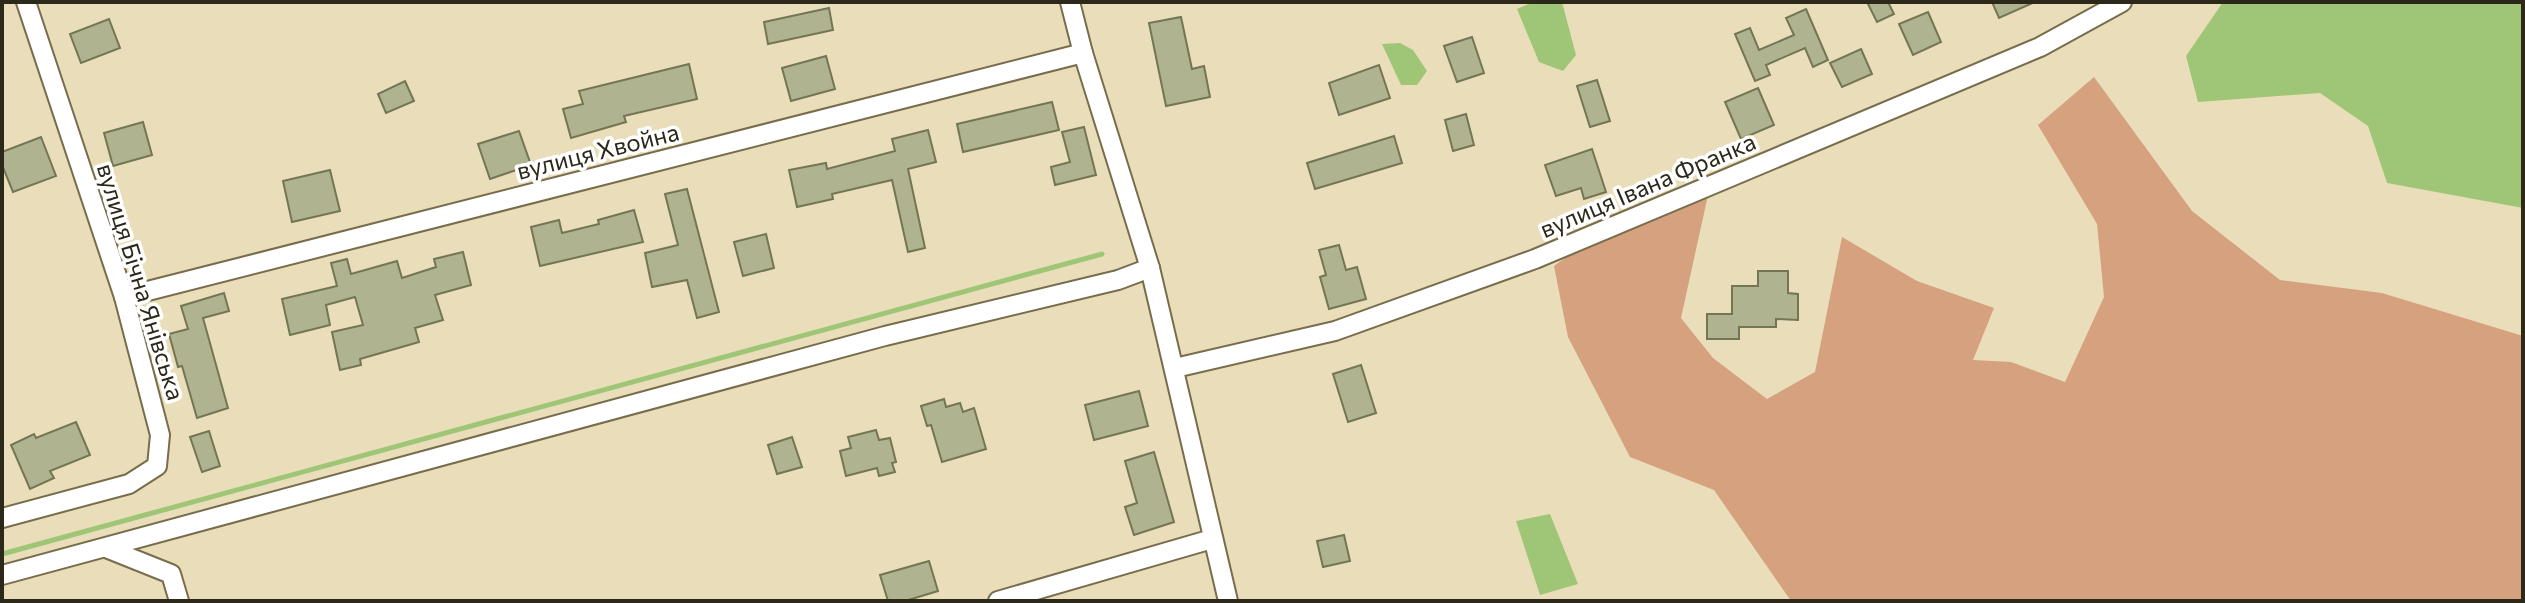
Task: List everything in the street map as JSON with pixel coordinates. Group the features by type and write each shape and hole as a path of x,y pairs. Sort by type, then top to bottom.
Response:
{"street":[{"name":"вулиця Бічна Янівська","path":"2,518 129,484 157,466 160,435 124,297 26,2"},
{"path":"1070,2 1150,268 1228,601"},
{"name":"вулиця Івана Франка","path":"1175,368 1335,331 1535,259 2040,47 2122,2"},
{"name":"вулиця Хвойна","path":"124,297 1083,53"},
{"path":"2,575 885,336 1118,280 1150,268"},
{"path":"998,601 1212,539"},
{"path":"106,548 171,574 179,601"}],"shaded area":[{"path":"1533,2 1562,2 1576,55 1563,71 1539,62 1517,9"},
{"path":"2223,2 2523,2 2523,208 2387,183 2368,126 2320,93 2198,102 2186,56"},
{"path":"1400,43 1413,50 1427,71 1417,85 1401,85 1382,44"},
{"path":"2094,77 2192,211 2280,280 2382,293 2523,336 2523,601 1791,601 1714,490 1630,457 1568,337 1554,266 1616,221 1710,186 1681,318 1713,358 1767,399 1815,372 1842,237 1917,281 1994,308 1973,360 2011,362 2065,382 2104,297 2097,224 2038,125"},
{"path":"1550,514 1578,584 1540,595 1516,521"}],"building":[{"path":"1867,2 1888,2 1894,14 1877,22"},
{"path":"1992,2 2035,2 1999,18"},
{"path":"829,8 833,30 768,44 764,22"},
{"path":"1806,9 1828,60 1813,67 1805,48 1766,65 1770,75 1755,81 1735,34 1750,28 1759,50 1794,35 1786,18"},
{"path":"1928,12 1941,42 1913,55 1899,24"},
{"path":"1181,17 1192,69 1204,66 1210,97 1166,106 1149,23"},
{"path":"109,19 120,48 81,63 70,34"},
{"path":"1472,37 1484,73 1457,82 1444,46"},
{"path":"1861,49 1872,74 1842,87 1830,63"},
{"path":"826,56 835,89 791,101 782,68"},
{"path":"689,64 697,99 624,116 626,122 571,138 563,109 583,104 579,91"},
{"path":"1379,65 1390,98 1339,115 1329,83"},
{"path":"1597,80 1610,121 1590,127 1577,86"},
{"path":"405,81 414,101 386,113 378,94"},
{"path":"1758,88 1774,125 1741,139 1725,102"},
{"path":"1052,102 1059,130 963,152 957,124"},
{"path":"1466,114 1474,145 1453,151 1445,120"},
{"path":"143,122 152,155 113,166 104,133"},
{"path":"1084,127 1096,175 1055,185 1051,167 1070,162 1062,132"},
{"path":"928,130 936,162 908,169 925,248 908,252 892,180 832,194 833,199 797,207 789,170 826,163 827,169 895,151 892,139"},
{"path":"519,131 531,165 490,179 478,144"},
{"path":"1394,136 1402,163 1315,189 1307,163"},
{"path":"41,137 56,176 13,192 2,165 2,152"},
{"path":"1592,149 1606,192 1584,199 1581,188 1556,196 1545,165"},
{"path":"330,170 340,211 292,222 283,181"},
{"path":"687,189 719,312 697,318 687,280 652,287 645,253 678,245 665,194"},
{"path":"634,210 643,242 540,266 531,227 559,220 562,233 599,224 598,220"},
{"path":"766,234 774,268 743,276 734,242"},
{"path":"1339,245 1346,270 1357,267 1366,299 1329,309 1320,277 1326,275 1319,250"},
{"path":"463,252 471,285 435,295 443,320 415,328 419,342 360,359 361,365 340,370 332,332 363,325 355,297 326,305 330,325 290,335 282,299 337,286 331,263 347,259 351,274 397,261 402,278 436,267 434,259"},
{"path":"1758,271 1788,271 1788,293 1798,294 1798,320 1776,319 1776,327 1739,327 1739,339 1707,339 1707,314 1732,314 1732,286 1758,286"},
{"path":"224,293 229,311 203,318 228,408 197,418 169,334 188,329 181,306"},
{"path":"1361,365 1376,413 1348,422 1333,374"},
{"path":"1139,391 1148,426 1094,440 1085,405"},
{"path":"944,399 946,407 960,403 963,412 974,408 986,449 942,462 931,425 927,426 921,406"},
{"path":"76,422 90,455 50,471 54,478 30,489 11,445 34,434 36,438"},
{"path":"876,430 879,440 890,438 896,462 892,463 895,472 879,476 877,468 846,476 840,451 851,448 848,437"},
{"path":"209,431 220,466 202,472 190,437"},
{"path":"792,437 802,467 777,474 768,445"},
{"path":"1154,452 1174,522 1134,535 1125,507 1137,503 1125,461"},
{"path":"1344,535 1350,561 1323,567 1317,541"},
{"path":"929,561 938,591 905,601 888,601 880,575"}],"waterway":[{"path":"2,554 1102,254"}]}
